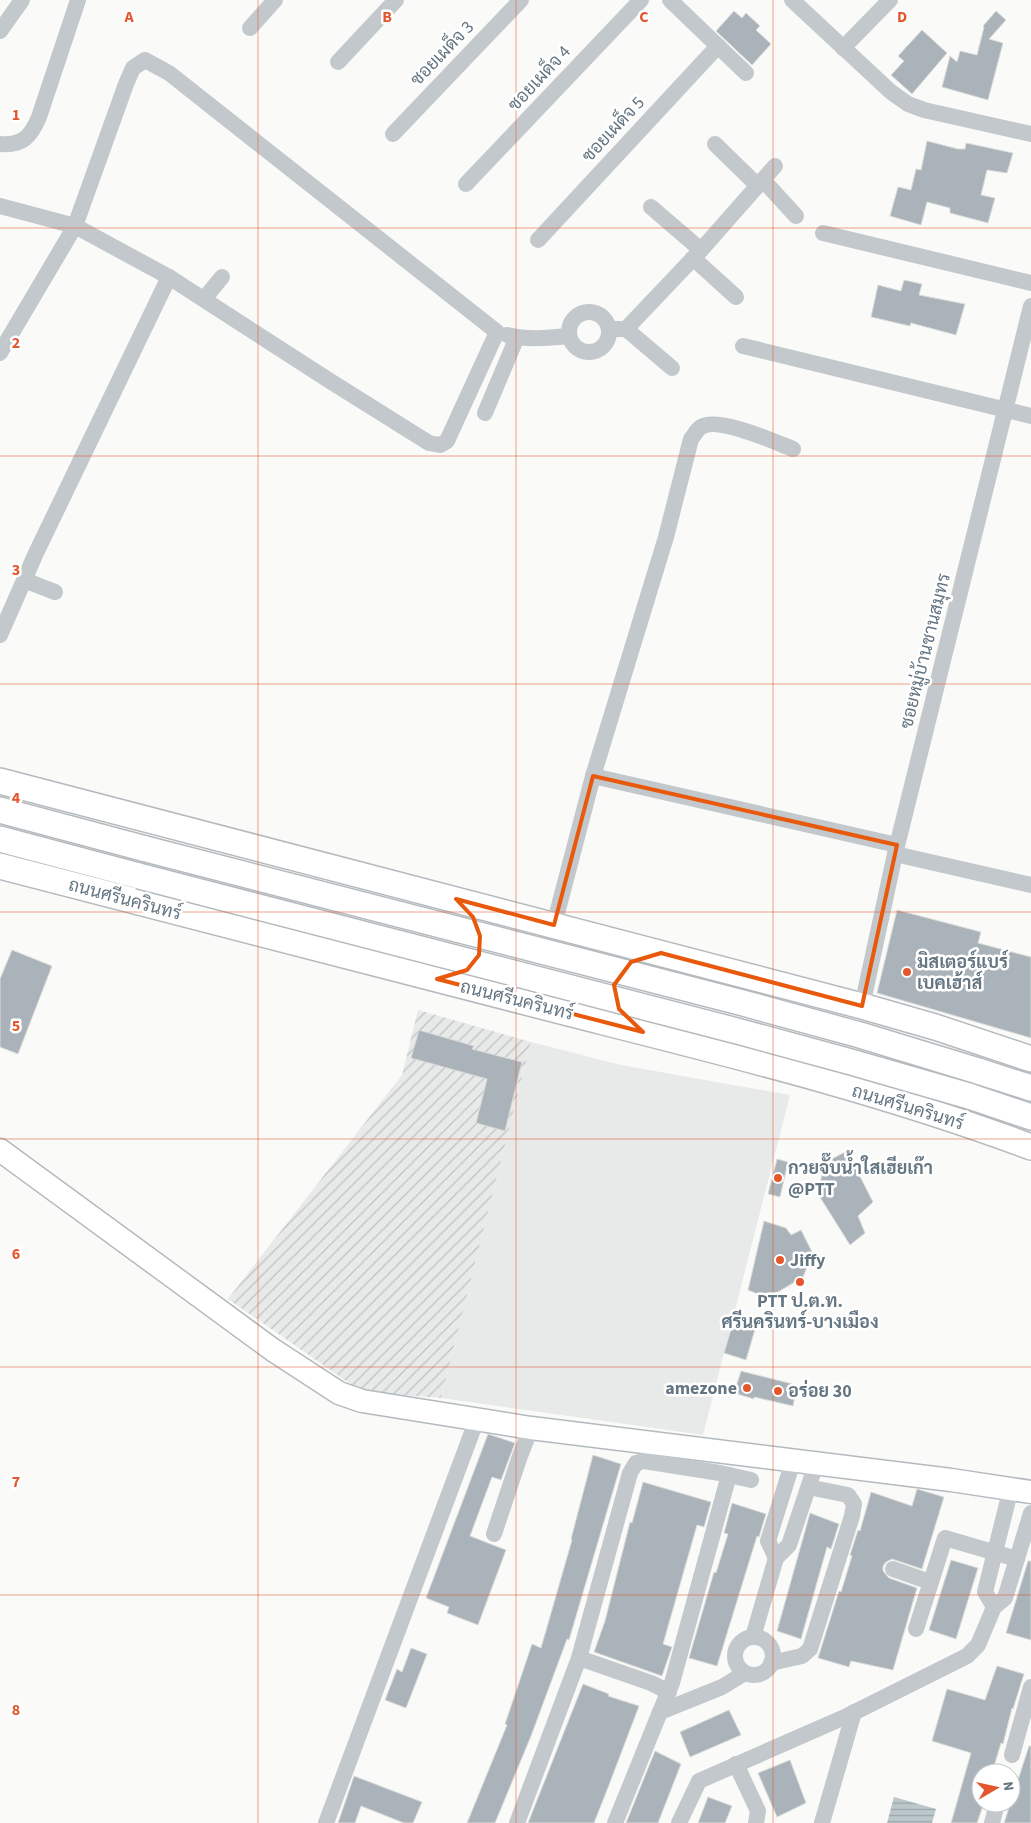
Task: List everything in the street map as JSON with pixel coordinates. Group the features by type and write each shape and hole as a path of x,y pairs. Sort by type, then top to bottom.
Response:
{"main road":[{"path":"0,781 862,1006 1031,1058"},
{"path":"0,810 742,1003 868,1038 1031,1088"},
{"name":"ถนนศรีนครินทร์","path":"0,839 737,1031 889,1072 1031,1117"},
{"name":"ถนนศรีนครินทร์","path":"0,866 643,1032 891,1100 1031,1147"},
{"path":"437,979 450,977 467,970 475,963 480,951 481,941 476,923 456,900"},
{"path":"643,1032 628,1021 619,1009 614,994 614,985 620,973 631,962 661,953"}],"street":[{"path":"0,31 22,0"},
{"path":"0,144 21,142 32,134 40,117 78,0"},
{"path":"250,28 275,0"},
{"path":"338,62 396,0"},
{"name":"ซอยเผด็จ 3","path":"393,134 521,0"},
{"name":"ซอยเผด็จ 4","path":"466,184 641,0"},
{"path":"670,0 746,73"},
{"path":"792,0 891,92 908,104 924,110 1031,134"},
{"path":"843,48 890,0"},
{"name":"ซอยเผด็จ 5","path":"538,240 718,46"},
{"path":"0,353 75,226 126,84 133,68 145,60 169,73 497,332 517,337 546,339 569,336"},
{"path":"715,144 796,216"},
{"path":"626,329 697,254 775,166"},
{"path":"0,206 75,226 169,277 429,443 440,445 447,441 497,332"},
{"path":"651,207 736,297"},
{"path":"823,233 1031,283"},
{"path":"0,635 24,580 169,277"},
{"path":"204,299 222,277"},
{"name":"ซอยหมู่บ้านชานสมุทร","path":"862,1006 896,849 1031,306"},
{"path":"590,311 599,314 606,320 609,329 609,338 604,346 588,352 580,350 573,344 569,336 569,327 574,318 581,313 590,311"},
{"path":"609,329 626,329 672,368"},
{"path":"485,412 517,337"},
{"path":"743,346 1031,416"},
{"path":"554,925 593,776 666,537 691,439 701,427 716,424 747,431 794,448"},
{"path":"24,580 55,592"},
{"path":"593,776 896,849 1031,885"},
{"path":"0,1150 273,1350 339,1392 362,1401 531,1428 1021,1490 995,1554 985,1592 994,1608"},
{"path":"326,1823 477,1420"},
{"path":"494,1534 531,1428"},
{"path":"517,1823 579,1658 630,1473 636,1463 644,1461 751,1480"},
{"path":"776,1558 768,1541 793,1461"},
{"path":"752,1637 776,1558 789,1545 816,1464"},
{"path":"615,1823 669,1692 729,1475"},
{"path":"771,1663 802,1656 810,1649 852,1516 854,1504 848,1495 818,1489"},
{"path":"679,1823 698,1781 854,1712 967,1656 978,1644 994,1608 1005,1598 1031,1513"},
{"path":"916,1629 945,1538 1017,1559"},
{"path":"893,1569 930,1582"},
{"path":"752,1637 760,1638 767,1642 773,1656 771,1663 763,1672 757,1675 745,1673 739,1668 735,1660 738,1644 752,1637"},
{"path":"579,1658 651,1682 669,1692"},
{"path":"660,1712 722,1688 745,1673"},
{"path":"1012,1755 1031,1687"},
{"path":"822,1823 854,1712"},
{"path":"736,1764 758,1811 756,1823"}],"highlighted area":[{"path":"593,776 897,845 862,1006 661,953 631,962 614,985 619,1009 643,1032 437,979 467,970 479,955 480,936 473,917 456,899 554,925"}],"shaded area":[{"path":"418,1010 531,1042 441,1398 362,1392 228,1299 402,1075"},
{"path":"531,1042 621,1065 790,1095 703,1435 441,1398"},
{"path":"894,1797 936,1809 932,1823 887,1823"}],"building":[{"path":"734,11 742,18 746,13 760,26 756,30 771,44 752,65 716,31"},
{"path":"996,11 1006,20 989,39 1003,43 988,100 942,87 950,56 957,62 960,51 977,55 983,26"},
{"path":"922,30 947,53 912,94 891,75 904,61 898,56"},
{"path":"927,141 958,149 965,149 966,143 1013,153 1007,173 987,170 981,195 995,198 988,223 950,213 950,208 927,202 921,225 890,216 898,187 911,190 916,169 921,170"},
{"path":"904,280 922,284 919,295 965,304 956,335 911,323 910,326 871,317 878,285 901,291"},
{"path":"897,910 981,932 978,943 1031,957 1031,1038 877,993"},
{"path":"12,950 52,966 18,1054 0,1047 0,979"},
{"path":"419,1030 474,1046 472,1049 522,1062 505,1131 476,1123 487,1079 411,1058"},
{"path":"847,1151 873,1202 858,1216 865,1233 850,1245 818,1194 824,1163"},
{"name":"กวยจั๊บน้ำใสเฮียเก๊า @PTT","path":"777,1159 788,1162 780,1197 768,1194"},
{"name":"Jiffy","path":"764,1221 786,1228 791,1235 801,1230 812,1252 803,1256 808,1265 803,1277 778,1292 765,1297 748,1290"},
{"path":"734,1319 756,1326 746,1360 724,1353"},
{"path":"741,1371 797,1385 793,1406 754,1397 754,1399 734,1393"},
{"path":"488,1434 515,1443 501,1480 492,1477 470,1536 506,1550 478,1625 447,1613 449,1607 426,1598"},
{"path":"593,1455 621,1464 569,1640 567,1639 531,1736 495,1823 467,1823 507,1725 505,1724 532,1644 541,1648 572,1540"},
{"path":"643,1482 711,1502 704,1527 697,1525 663,1644 672,1647 662,1676 594,1652 605,1621 630,1522 632,1523"},
{"path":"917,1489 944,1497 922,1569 892,1559 883,1566 883,1571 889,1578 917,1588 893,1670 851,1661 849,1667 818,1658 839,1591 841,1592 852,1556 850,1555 858,1530 860,1531 871,1492 912,1506"},
{"path":"732,1503 766,1514 759,1537 757,1536 717,1666 689,1658 714,1572 716,1573 728,1534 724,1533"},
{"path":"810,1513 839,1524 831,1549 827,1547 801,1639 777,1631"},
{"path":"951,1560 978,1568 956,1639 929,1630"},
{"path":"1028,1561 1031,1561 1031,1640 1006,1633"},
{"path":"411,1648 427,1654 406,1708 385,1700 397,1669 402,1672"},
{"path":"997,1666 1024,1674 1012,1708 1003,1744 1001,1743 995,1763 971,1763 971,1813 980,1813 977,1823 951,1823 971,1753 932,1741 947,1689 985,1700"},
{"path":"583,1684 609,1694 608,1696 639,1706 594,1823 528,1823"},
{"path":"729,1710 741,1735 690,1757 680,1732"},
{"path":"1029,1746 1031,1746 1031,1823 1004,1823 1007,1813 1021,1813 1021,1771"},
{"path":"655,1751 681,1764 658,1823 626,1823"},
{"path":"790,1760 806,1803 777,1817 758,1773"},
{"path":"354,1776 422,1802 413,1823 404,1823 361,1806 355,1823 338,1823"},
{"path":"708,1797 732,1806 725,1823 698,1823"}],"place":[{"name":"มิสเตอร์แบร์ เบคเฮ้าส์","path":"907,972"},
{"name":"กวยจั๊บน้ำใสเฮียเก๊า @PTT","path":"778,1178"},
{"name":"Jiffy","path":"780,1260"},
{"name":"PTT ป.ต.ท. ศรีนครินทร์-บางเมือง","path":"800,1282"},
{"name":"amezone","path":"747,1388"},
{"name":"อร่อย 30","path":"778,1391"}]}
